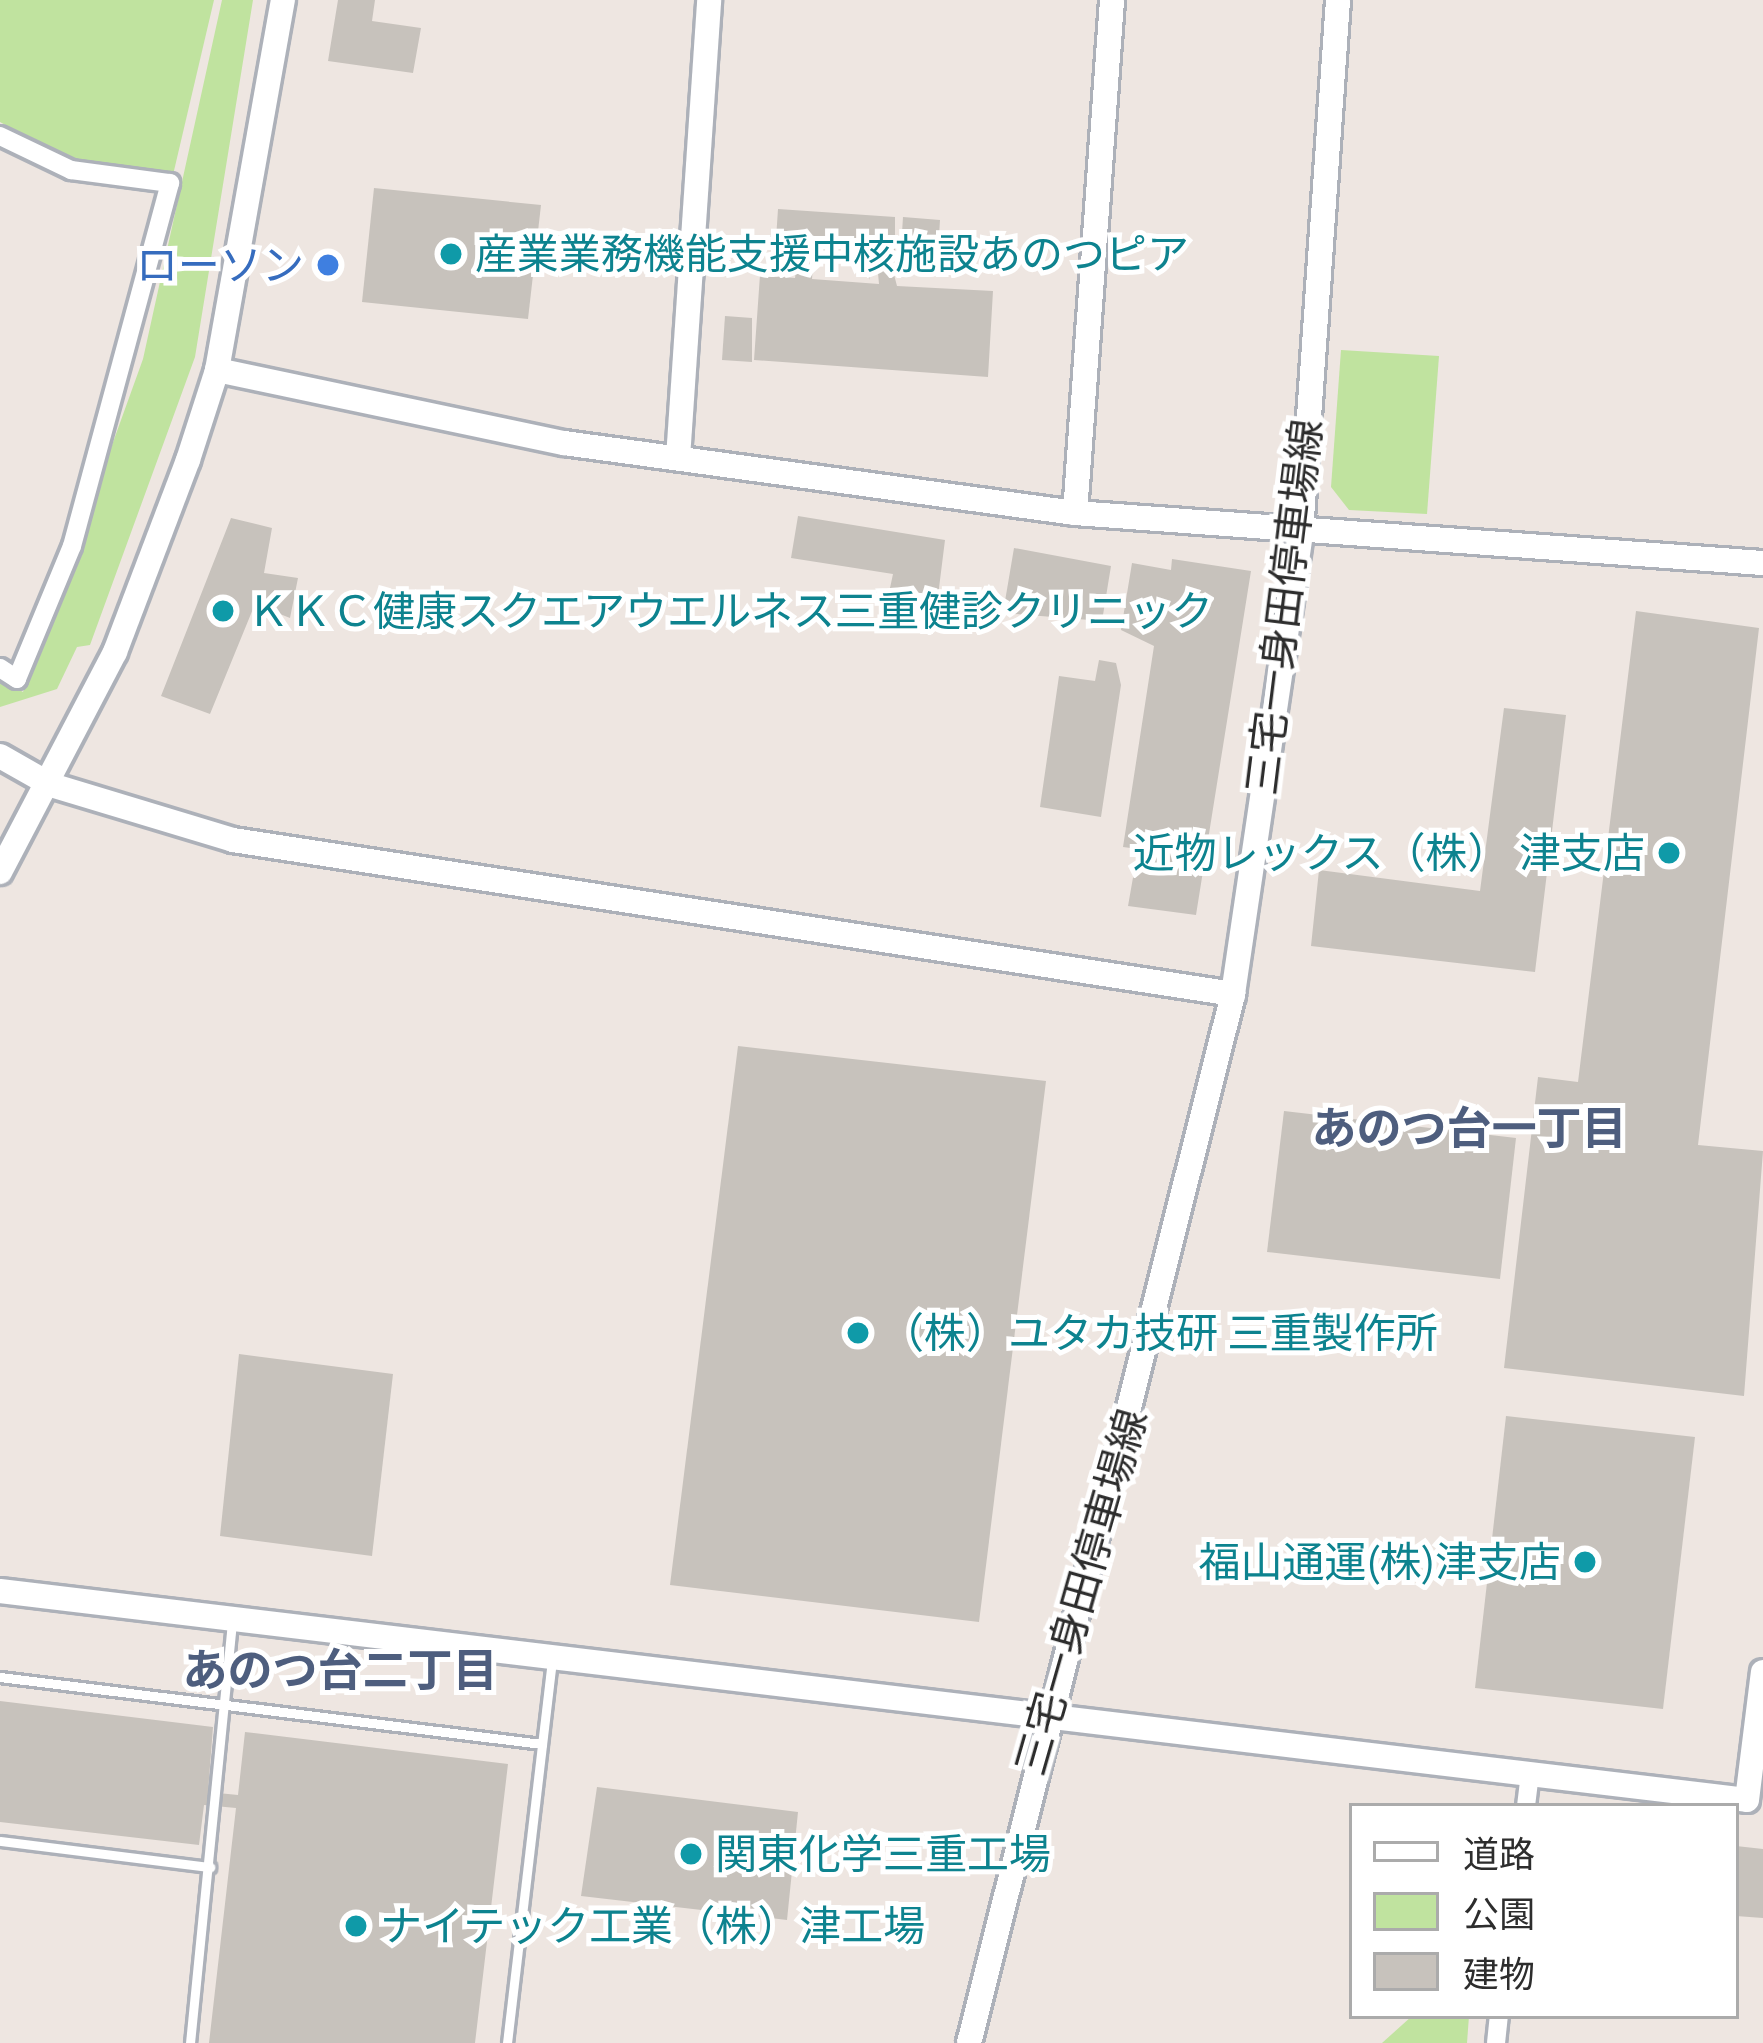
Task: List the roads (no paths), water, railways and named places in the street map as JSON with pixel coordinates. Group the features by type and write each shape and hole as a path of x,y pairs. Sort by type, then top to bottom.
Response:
{"street":[{"path":"0,872 51,785 116,652 217,370 283,0"},
{"path":"678,458 709,0"},
{"path":"1076,513 1112,0"},
{"name":"三宅一身田停車場線","path":"969,2043 1046,1715 1149,1352 1233,994 1301,532 1337,0"},
{"path":"0,136 70,170 170,183 102,461 17,679 0,668"},
{"path":"217,370 678,458 1076,513 1763,563"},
{"path":"0,756 51,785 232,840 1233,994"},
{"path":"0,1591 1755,1801 1763,1672"},
{"path":"1526,1803 1530,1774"}],"lane":[{"path":"190,2043 232,1619"},
{"path":"507,2043 552,1658"},
{"path":"0,1677 542,1744"},
{"path":"0,1841 210,1868"}],"place":[{"name":"産業業務機能支援中核施設あのつピア","path":"451,254"},
{"name":"ローソン","path":"328,265"},
{"name":"ＫＫＣ健康スクエアウエルネス三重健診クリニック","path":"223,611"},
{"name":"近物レックス（株） 津支店","path":"1669,853"},
{"name":"（株）ユタカ技研 三重製作所","path":"858,1333"},
{"name":"福山通運(株)津支店","path":"1585,1562"},
{"name":"関東化学三重工場","path":"691,1854"},
{"name":"ナイテック工業（株）津工場","path":"356,1926"}],"district":[{"name":"あのつ台一丁目","path":"1469,1128"},
{"name":"あのつ台二丁目","path":"340,1670"}]}
